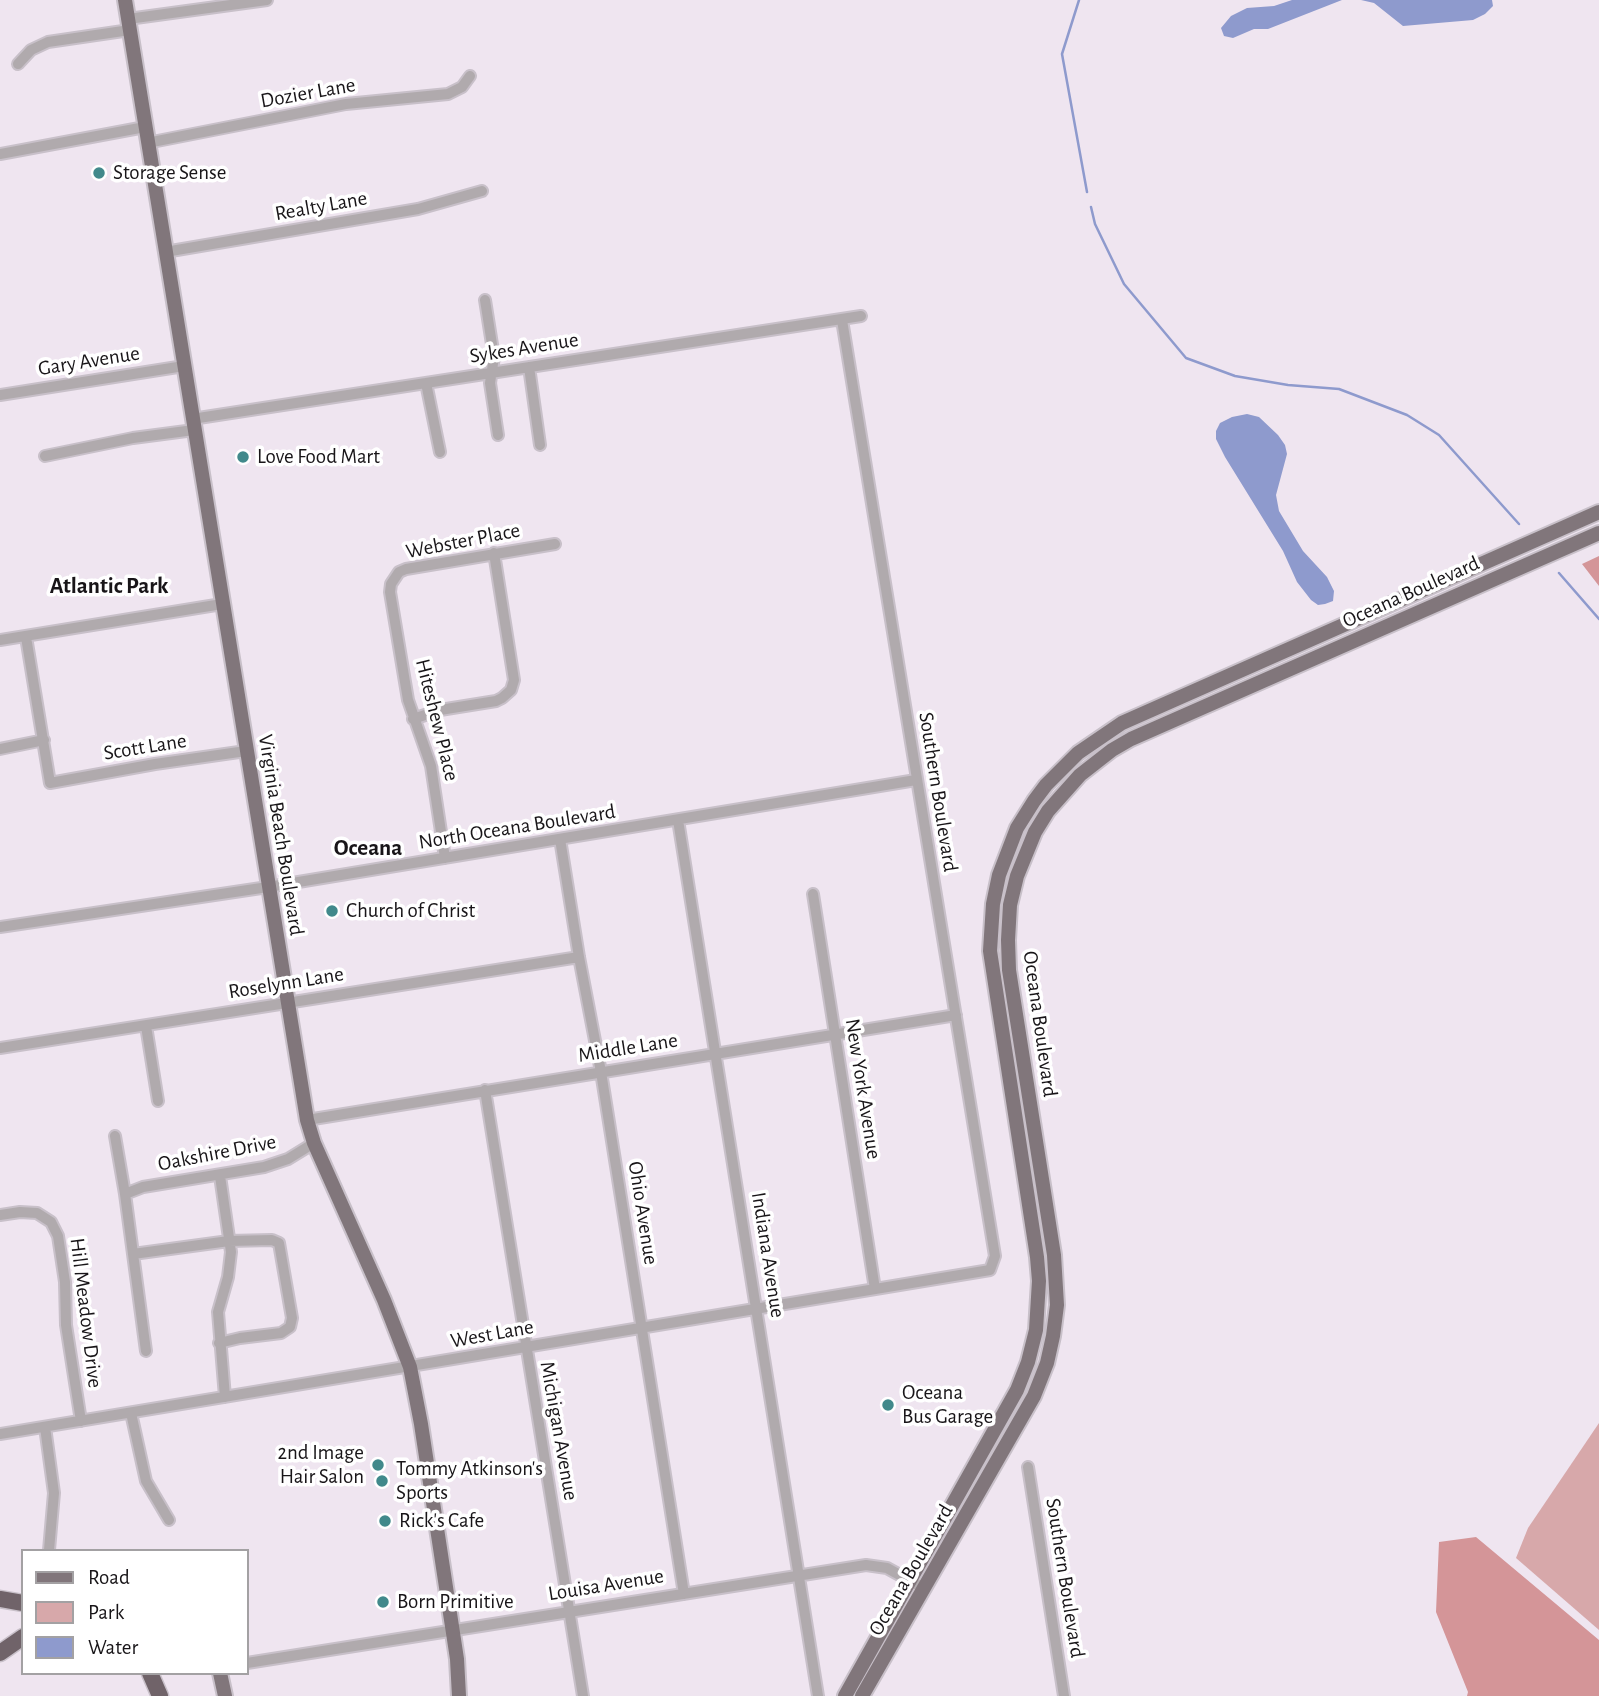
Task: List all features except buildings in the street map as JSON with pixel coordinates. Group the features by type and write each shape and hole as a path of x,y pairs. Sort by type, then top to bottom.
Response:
{"highway":[{"path":"0,1599 21,1603"},
{"path":"0,1653 21,1638"},
{"path":"151,1675 160,1696"}],"main road":[{"name":"Virginia Beach Boulevard","path":"125,0 307,1121 410,1367 453,1629 459,1696"},
{"name":"Oceana Boulevard","path":"845,1696 1017,1390 1036,1330 1040,1281 990,951 993,904 999,875 1017,828 1034,801 1058,772 1089,745 1122,723 1599,512"},
{"name":"Oceana Boulevard","path":"862,1696 1034,1396 1053,1336 1057,1305 1054,1255 1009,970 1008,940 1010,905 1017,876 1035,832 1048,811 1080,775 1131,738 1599,533"},
{"path":"1301,645 1307,661"},
{"path":"1034,801 1048,811"},
{"name":"Virginia Beach Boulevard","path":"457,1659 468,1696"},
{"path":"220,1675 225,1696"}],"street":[{"path":"18,64 31,50 48,42 267,0"},
{"name":"Dozier Lane","path":"148,143 346,104 448,94 462,87 470,76"},
{"path":"0,154 145,127"},
{"name":"Realty Lane","path":"165,252 418,209 482,191"},
{"path":"485,300 494,357 491,393 498,435"},
{"name":"Sykes Avenue","path":"45,456 193,425 426,383 861,316"},
{"name":"Southern Boulevard","path":"842,320 995,1256 990,1270"},
{"name":"Gary Avenue","path":"0,395 184,366"},
{"path":"529,367 540,445"},
{"path":"426,383 440,452"},
{"name":"Webster Place","path":"397,632 390,592 391,584 400,572 555,544"},
{"path":"413,719 440,710 496,701 511,690 514,680 494,553"},
{"path":"0,640 222,604"},
{"name":"Hiteshew Place","path":"397,632 408,700 431,766 445,858"},
{"path":"0,749 44,740 26,637"},
{"name":"Scott Lane","path":"44,740 50,783 246,751"},
{"name":"North Oceana Boulevard","path":"0,927 268,887 916,779"},
{"name":"Indiana Avenue","path":"678,820 818,1696"},
{"name":"Ohio Avenue","path":"560,839 601,1072 684,1594"},
{"name":"New York Avenue","path":"813,894 875,1289"},
{"name":"Roselynn Lane","path":"0,1048 579,957"},
{"name":"Middle Lane","path":"307,1121 956,1015"},
{"path":"146,1026 158,1101"},
{"name":"Michigan Avenue","path":"485,1090 583,1696"},
{"path":"115,1136 146,1351"},
{"name":"Oakshire Drive","path":"125,1194 143,1187 220,1176 279,1163 314,1143"},
{"path":"220,1176 231,1265 218,1312 225,1397"},
{"name":"Hill Meadow Drive","path":"0,1215 37,1213 51,1223 58,1236 65,1282 66,1325 81,1421"},
{"path":"133,1254 229,1241 271,1240 279,1243 292,1322 290,1327 281,1333 219,1343"},
{"name":"West Lane","path":"0,1434 990,1270"},
{"path":"131,1413 146,1481 169,1520"},
{"path":"45,1427 54,1493 49,1549"},
{"name":"Southern Boulevard","path":"1028,1467 1064,1696"},
{"name":"Louisa Avenue","path":"248,1663 866,1565 887,1568 925,1589"}],"green space":[{"path":"1599,1423 1599,1630 1516,1558 1528,1528"}],"shaded area":[{"path":"1599,556 1599,586 1582,564"},
{"path":"1476,1537 1599,1640 1599,1696 1467,1696 1468,1692 1436,1612 1439,1542"}],"water":[{"path":"1292,0 1342,0 1268,29 1254,29 1233,38 1224,36 1221,28 1231,16 1247,8 1274,6"},
{"path":"1361,0 1492,0 1493,6 1473,20 1403,26 1374,3"},
{"path":"1247,414 1259,417 1285,445 1287,454 1276,495 1279,511 1303,551 1327,577 1334,591 1333,601 1318,605 1297,582 1283,551 1216,439 1220,423"}],"waterway":[{"path":"1079,0 1062,54 1087,192"},
{"path":"1091,207 1095,224 1124,284 1186,358 1235,376 1288,385 1339,389 1407,415 1439,435 1519,524"},
{"path":"1559,573 1599,619"}],"place":[{"name":"Storage Sense","path":"99,173"},
{"name":"Love Food Mart","path":"243,457"},
{"name":"Church of Christ","path":"332,911"},
{"name":"Oceana Bus Garage","path":"888,1405"},
{"name":"2nd Image Hair Salon","path":"378,1465"},
{"name":"Tommy Atkinson's Sports","path":"382,1481"},
{"name":"Rick's Cafe","path":"385,1521"},
{"name":"Born Primitive","path":"383,1602"}],"district":[{"name":"Atlantic Park","path":"109,586"},
{"name":"Oceana","path":"368,848"}]}
